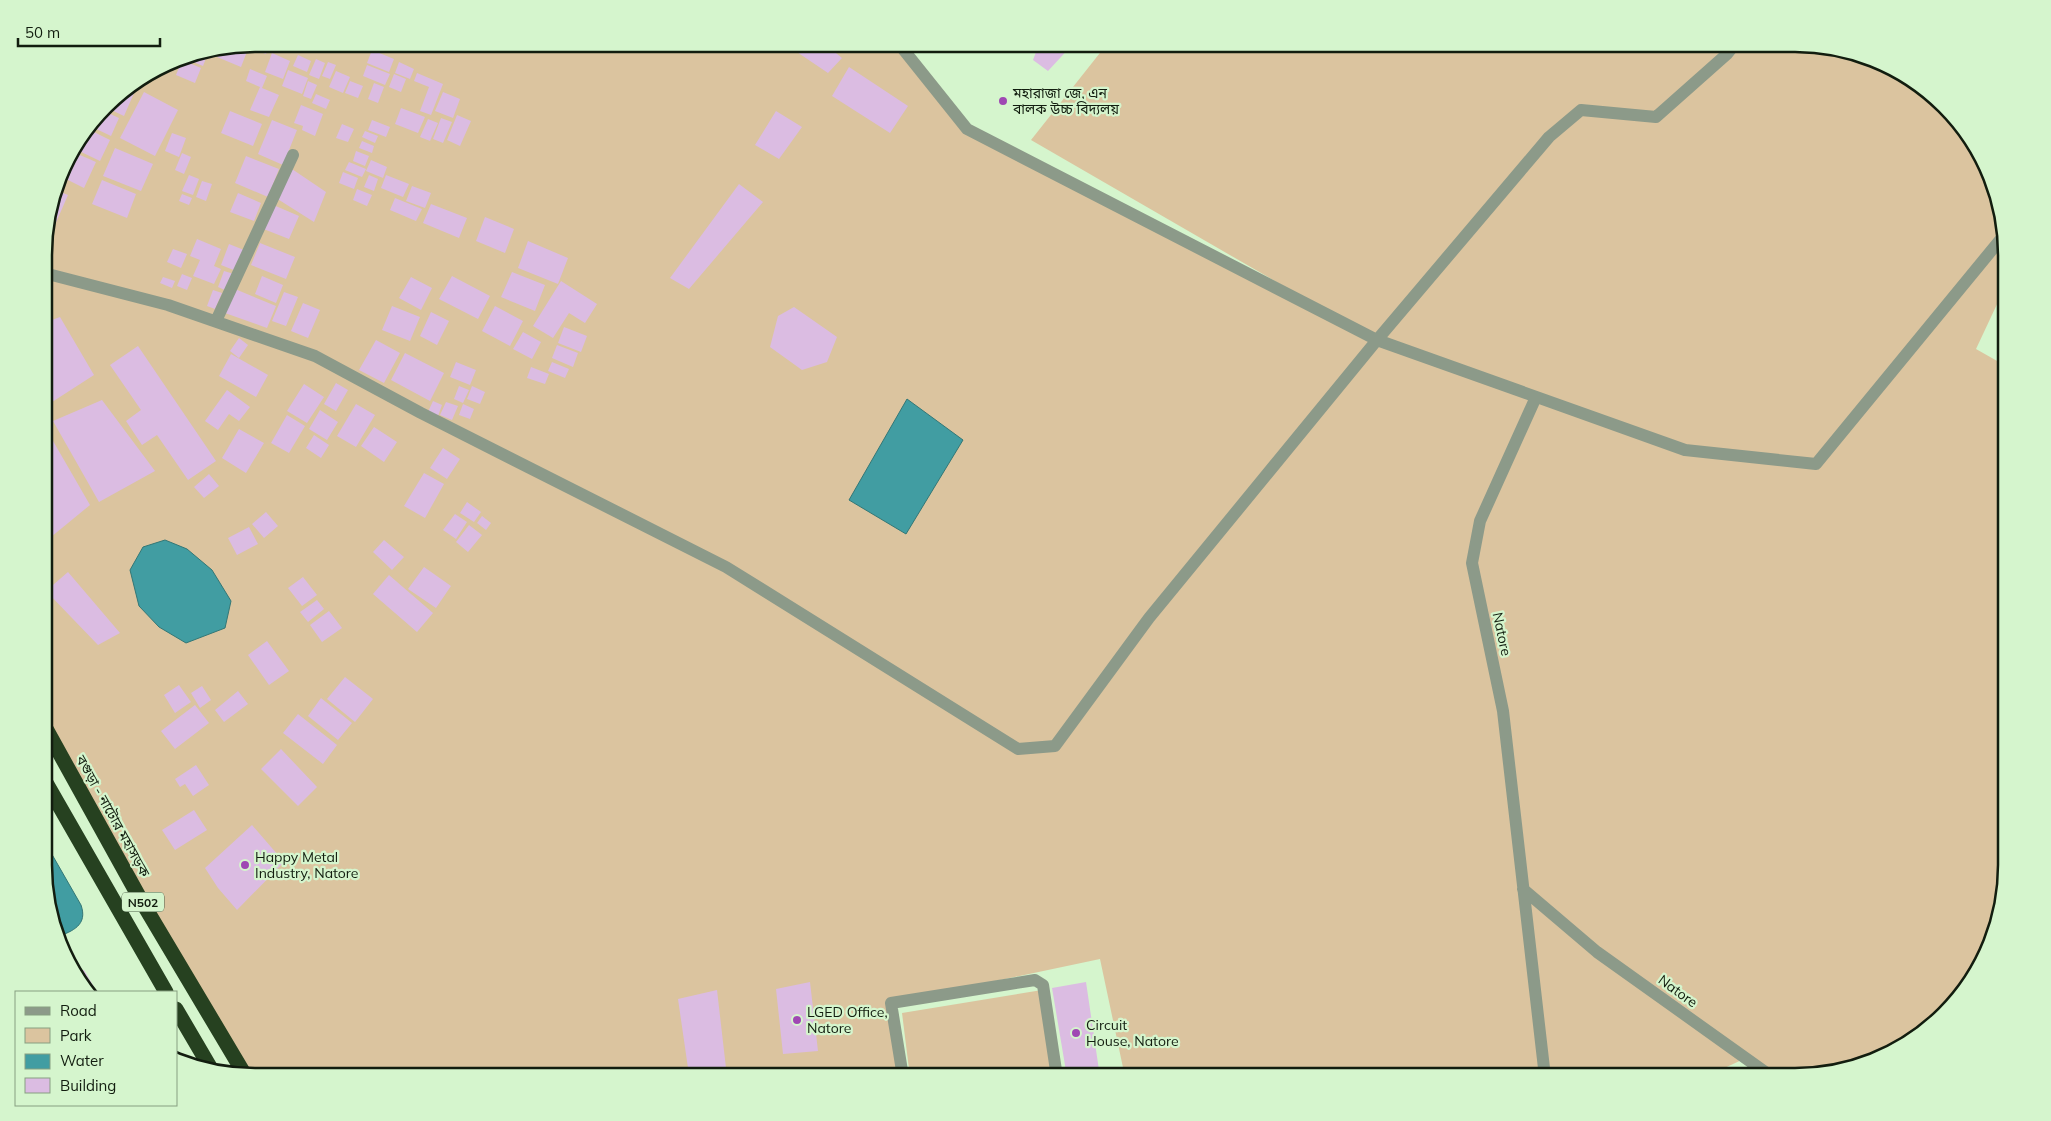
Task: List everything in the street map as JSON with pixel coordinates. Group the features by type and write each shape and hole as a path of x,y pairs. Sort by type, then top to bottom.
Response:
{"highway":[{"name":"বগুড়া - নাটোর মহাসড়ক","path":"52,740 142,902 242,1068"},
{"name":"N502","path":"52,793 165,991"},
{"path":"178,1012 208,1063"}],"street":[{"path":"905,52 967,129 1377,340 1685,450 1816,464 1998,244"},
{"path":"52,275 168,305 315,356 421,413 726,567 1018,749 1055,746 1150,618 1377,340 1549,137 1581,110 1656,117 1729,52"},
{"path":"216,321 293,155"},
{"name":"Natore","path":"1536,397 1480,521 1472,563 1503,711 1544,1068"},
{"name":"Natore","path":"1523,889 1598,952 1759,1068"},
{"path":"901,1068 890,1003 1035,980 1042,985 1056,1068"}],"green space":[{"path":"256,52 905,52 967,129 1363,332 1031,140 1101,52 1795,52 1822,54 1861,63 1885,73 1919,94 1957,132 1978,166 1992,203 1998,242 1998,302 1976,349 1998,361 1997,892 1988,931 1978,955 1957,989 1919,1027 1885,1048 1848,1062 1809,1068 1760,1068 1746,1058 1724,1068 1123,1068 1100,959 891,1003 902,1068 241,1068 52,739 52,256 56,216 63,190 73,166 94,132 132,94 166,73 203,59 229,54"},
{"path":"1042,990 1052,1068 909,1068 902,1013"}],"water":[{"path":"907,399 963,440 906,534 849,500"},
{"path":"165,540 187,549 212,570 231,601 225,628 186,643 159,627 139,606 130,570 143,547"},
{"path":"52,854 81,905 83,912 78,926 64,934 56,905"}],"building":[{"path":"371,52 377,52 394,59 389,72 367,63"},
{"path":"797,52 835,52 842,58 828,73"},
{"path":"1036,52 1066,52 1048,71 1033,60"},
{"path":"247,53 241,67 217,57 229,54"},
{"path":"272,53 290,61 283,79 265,72"},
{"path":"298,55 311,61 307,72 293,66"},
{"path":"206,58 203,66 193,62"},
{"path":"316,59 325,63 319,79 309,75"},
{"path":"328,62 336,65 330,79 322,76"},
{"path":"399,62 414,69 410,79 395,73"},
{"path":"190,63 201,68 195,83 176,75 179,68"},
{"path":"367,65 390,74 385,85 363,76"},
{"path":"849,67 908,106 890,133 832,96"},
{"path":"250,69 267,76 262,88 279,95 269,117 250,110 260,87 246,81"},
{"path":"288,70 308,78 302,94 282,86"},
{"path":"336,71 350,77 343,93 329,87"},
{"path":"417,73 443,84 431,115 420,111 429,87 414,81"},
{"path":"394,74 406,79 401,92 389,87"},
{"path":"308,81 317,85 311,99 303,96"},
{"path":"350,81 363,86 358,98 345,93"},
{"path":"374,83 384,87 378,103 368,99"},
{"path":"144,92 178,110 155,156 120,138"},
{"path":"443,92 460,99 453,118 435,111"},
{"path":"134,93 124,116 113,111"},
{"path":"316,94 330,100 326,109 312,103"},
{"path":"301,105 323,114 315,136 302,130 303,126 294,123"},
{"path":"401,108 425,117 418,133 395,124"},
{"path":"230,111 262,124 253,146 221,133"},
{"path":"776,111 802,127 779,159 755,145"},
{"path":"110,114 119,118 111,136 97,129"},
{"path":"457,115 471,121 460,146 447,140"},
{"path":"441,118 452,122 443,143 433,139"},
{"path":"428,119 438,123 430,141 420,137"},
{"path":"272,120 297,130 283,165 258,154"},
{"path":"372,120 390,127 386,137 368,130"},
{"path":"342,124 354,129 348,142 336,138"},
{"path":"365,131 378,136 375,143 362,137"},
{"path":"94,132 110,140 100,161 81,152"},
{"path":"172,133 186,138 179,157 165,151"},
{"path":"362,141 374,146 372,153 359,148"},
{"path":"115,148 153,164 141,191 103,176"},
{"path":"356,151 369,156 365,166 353,161"},
{"path":"182,153 191,157 184,174 175,170"},
{"path":"80,155 96,162 84,188 67,180"},
{"path":"246,156 279,169 268,197 235,183"},
{"path":"371,160 387,167 383,178 366,171"},
{"path":"349,162 366,169 362,177 345,170"},
{"path":"289,167 326,192 314,222 276,198"},
{"path":"343,172 358,178 354,189 339,183"},
{"path":"189,175 199,179 193,195 182,191"},
{"path":"369,175 378,179 374,191 364,187"},
{"path":"386,175 409,184 403,197 381,188"},
{"path":"102,180 136,194 127,218 92,204"},
{"path":"202,181 212,184 206,201 196,197"},
{"path":"739,184 763,202 689,289 670,278"},
{"path":"412,186 431,193 425,208 406,201"},
{"path":"357,189 372,195 367,206 353,200"},
{"path":"62,193 68,195 54,226"},
{"path":"238,193 261,203 254,221 230,212"},
{"path":"182,194 192,198 189,205 179,201"},
{"path":"395,198 422,209 416,221 390,210"},
{"path":"271,204 299,216 289,239 261,228"},
{"path":"431,204 467,218 459,238 423,223"},
{"path":"485,217 514,229 505,253 476,241"},
{"path":"197,239 221,249 214,266 221,269 214,284 193,276 200,260 190,256"},
{"path":"528,241 568,258 558,284 518,268"},
{"path":"260,243 295,257 286,279 251,265"},
{"path":"229,244 244,250 236,271 221,265"},
{"path":"173,249 187,254 181,268 167,262"},
{"path":"224,271 234,274 227,291 218,287"},
{"path":"512,272 545,285 535,311 501,297"},
{"path":"182,274 192,278 187,290 177,286"},
{"path":"262,276 283,285 276,303 255,294"},
{"path":"452,276 490,296 478,319 439,299"},
{"path":"163,277 175,281 172,288 160,283"},
{"path":"411,277 432,288 421,310 399,298"},
{"path":"561,281 597,304 585,323 569,313 553,338 533,326"},
{"path":"235,289 276,306 267,328 225,313"},
{"path":"213,290 222,293 215,309 207,306"},
{"path":"284,292 298,297 286,326 272,321"},
{"path":"303,303 320,310 308,338 291,331"},
{"path":"392,306 420,317 410,341 382,330"},
{"path":"495,306 523,321 510,346 482,331"},
{"path":"794,307 837,337 827,362 802,370 770,347 778,316"},
{"path":"431,312 449,321 437,345 420,336"},
{"path":"60,317 94,375 52,402 52,320"},
{"path":"564,327 587,336 581,352 558,343"},
{"path":"523,332 541,342 532,359 513,349"},
{"path":"239,338 248,345 239,358 230,351"},
{"path":"376,340 400,353 384,383 359,370"},
{"path":"557,345 578,353 573,367 552,358"},
{"path":"138,346 216,461 188,480 157,435 142,445 126,421 141,410 110,365"},
{"path":"405,353 444,373 430,401 391,380"},
{"path":"231,354 268,375 256,397 219,376"},
{"path":"456,362 476,370 470,385 450,377"},
{"path":"552,362 569,369 565,378 548,371"},
{"path":"531,367 549,374 545,384 527,378"},
{"path":"336,383 348,390 336,411 324,404"},
{"path":"304,384 324,397 307,423 287,411"},
{"path":"459,386 469,390 463,403 454,399"},
{"path":"472,386 485,392 480,404 467,399"},
{"path":"227,390 250,407 239,421 229,414 218,430 205,421"},
{"path":"102,400 155,471 99,502 53,421"},
{"path":"433,401 442,405 438,416 428,412"},
{"path":"446,402 458,406 452,420 440,415"},
{"path":"356,404 375,415 356,447 337,436"},
{"path":"463,404 474,409 470,419 459,415"},
{"path":"320,410 338,422 327,440 309,429"},
{"path":"287,415 305,426 289,453 271,443"},
{"path":"374,427 397,442 384,462 361,446"},
{"path":"239,429 264,443 246,473 222,458"},
{"path":"314,435 329,445 321,458 306,448"},
{"path":"52,439 90,505 52,536"},
{"path":"443,448 460,459 447,479 430,468"},
{"path":"424,473 444,484 425,518 404,506"},
{"path":"209,474 219,486 204,498 194,487"},
{"path":"467,502 481,512 474,522 460,513"},
{"path":"266,512 278,526 264,538 252,524"},
{"path":"455,514 467,522 456,539 443,530"},
{"path":"482,516 491,523 486,530 477,523"},
{"path":"469,525 482,535 468,552 456,542"},
{"path":"249,527 258,544 237,555 228,538"},
{"path":"384,540 404,557 392,570 373,552"},
{"path":"424,567 451,586 436,608 408,589"},
{"path":"68,572 120,633 98,645 52,597 52,586"},
{"path":"389,575 433,613 417,632 373,594"},
{"path":"303,577 317,595 302,606 288,588"},
{"path":"317,600 324,609 308,622 300,612"},
{"path":"329,611 342,628 322,642 310,625"},
{"path":"267,641 289,671 269,685 248,655"},
{"path":"345,677 373,699 355,722 327,699"},
{"path":"179,685 191,702 175,713 164,695"},
{"path":"202,686 211,700 200,708 191,693"},
{"path":"238,691 248,704 224,722 215,710"},
{"path":"321,698 352,723 338,740 308,716"},
{"path":"195,705 209,723 175,749 161,731"},
{"path":"298,714 337,745 323,764 283,733"},
{"path":"281,749 317,787 298,806 261,769"},
{"path":"196,765 209,785 193,796 185,784 180,787 175,779"},
{"path":"194,810 207,830 175,850 162,830"},
{"name":"Happy Metal Industry, Natore","path":"252,825 284,862 237,910 218,888 205,868"},
{"path":"84,970 96,991 94,989 82,971"},
{"name":"LGED Office, Natore","path":"810,982 818,1051 783,1054 776,989"},
{"name":"Circuit House, Natore","path":"1086,982 1099,1068 1065,1068 1052,988"},
{"path":"717,990 726,1068 688,1068 678,999"}],"place":[{"name":"মহারাজা জে, এন বালক উচ্চ বিদ্যলয়","path":"1003,101"},
{"name":"Happy Metal Industry, Natore","path":"245,865"},
{"name":"LGED Office, Natore","path":"797,1020"},
{"name":"Circuit House, Natore","path":"1076,1033"}]}
